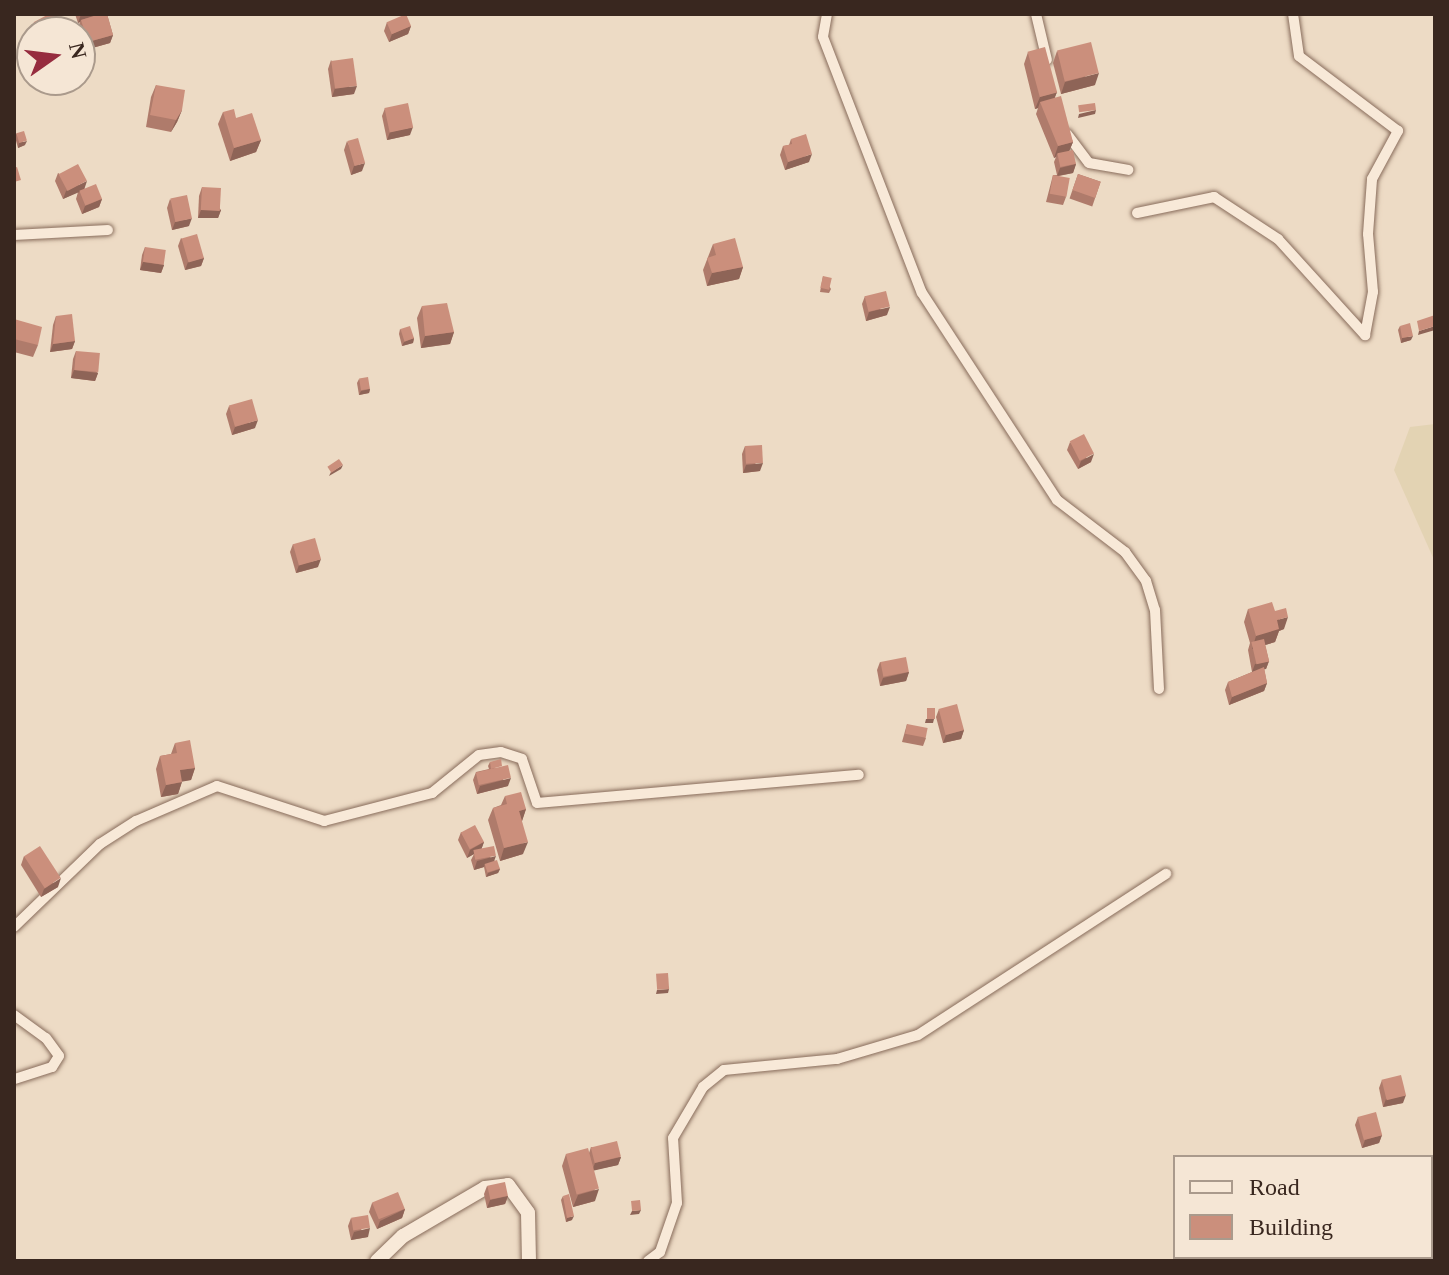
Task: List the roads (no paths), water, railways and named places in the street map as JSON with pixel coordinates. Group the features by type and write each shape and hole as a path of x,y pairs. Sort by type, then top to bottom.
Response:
{"main road":[{"path":"385,1258 403,1236 485,1188 508,1185 528,1213 529,1261"}],"street":[{"path":"827,14 823,37 922,293 1057,500 1125,552 1146,581 1155,610 1159,689"},
{"path":"1036,14 1050,72"},
{"path":"1137,213 1214,197 1278,239 1365,335 1373,292 1368,234 1372,179 1398,131 1299,56 1293,14"},
{"path":"1065,126 1075,151 1089,163 1128,170"},
{"path":"14,235 108,230"},
{"path":"14,927 100,844 136,821 217,786 324,821 432,793 479,755 501,752 522,759 537,803 859,775"},
{"path":"648,1261 660,1252 677,1203 673,1138 703,1087 724,1070 837,1059 918,1035 1166,874"},
{"path":"14,1015 46,1038 59,1056 52,1067 14,1079"}]}
